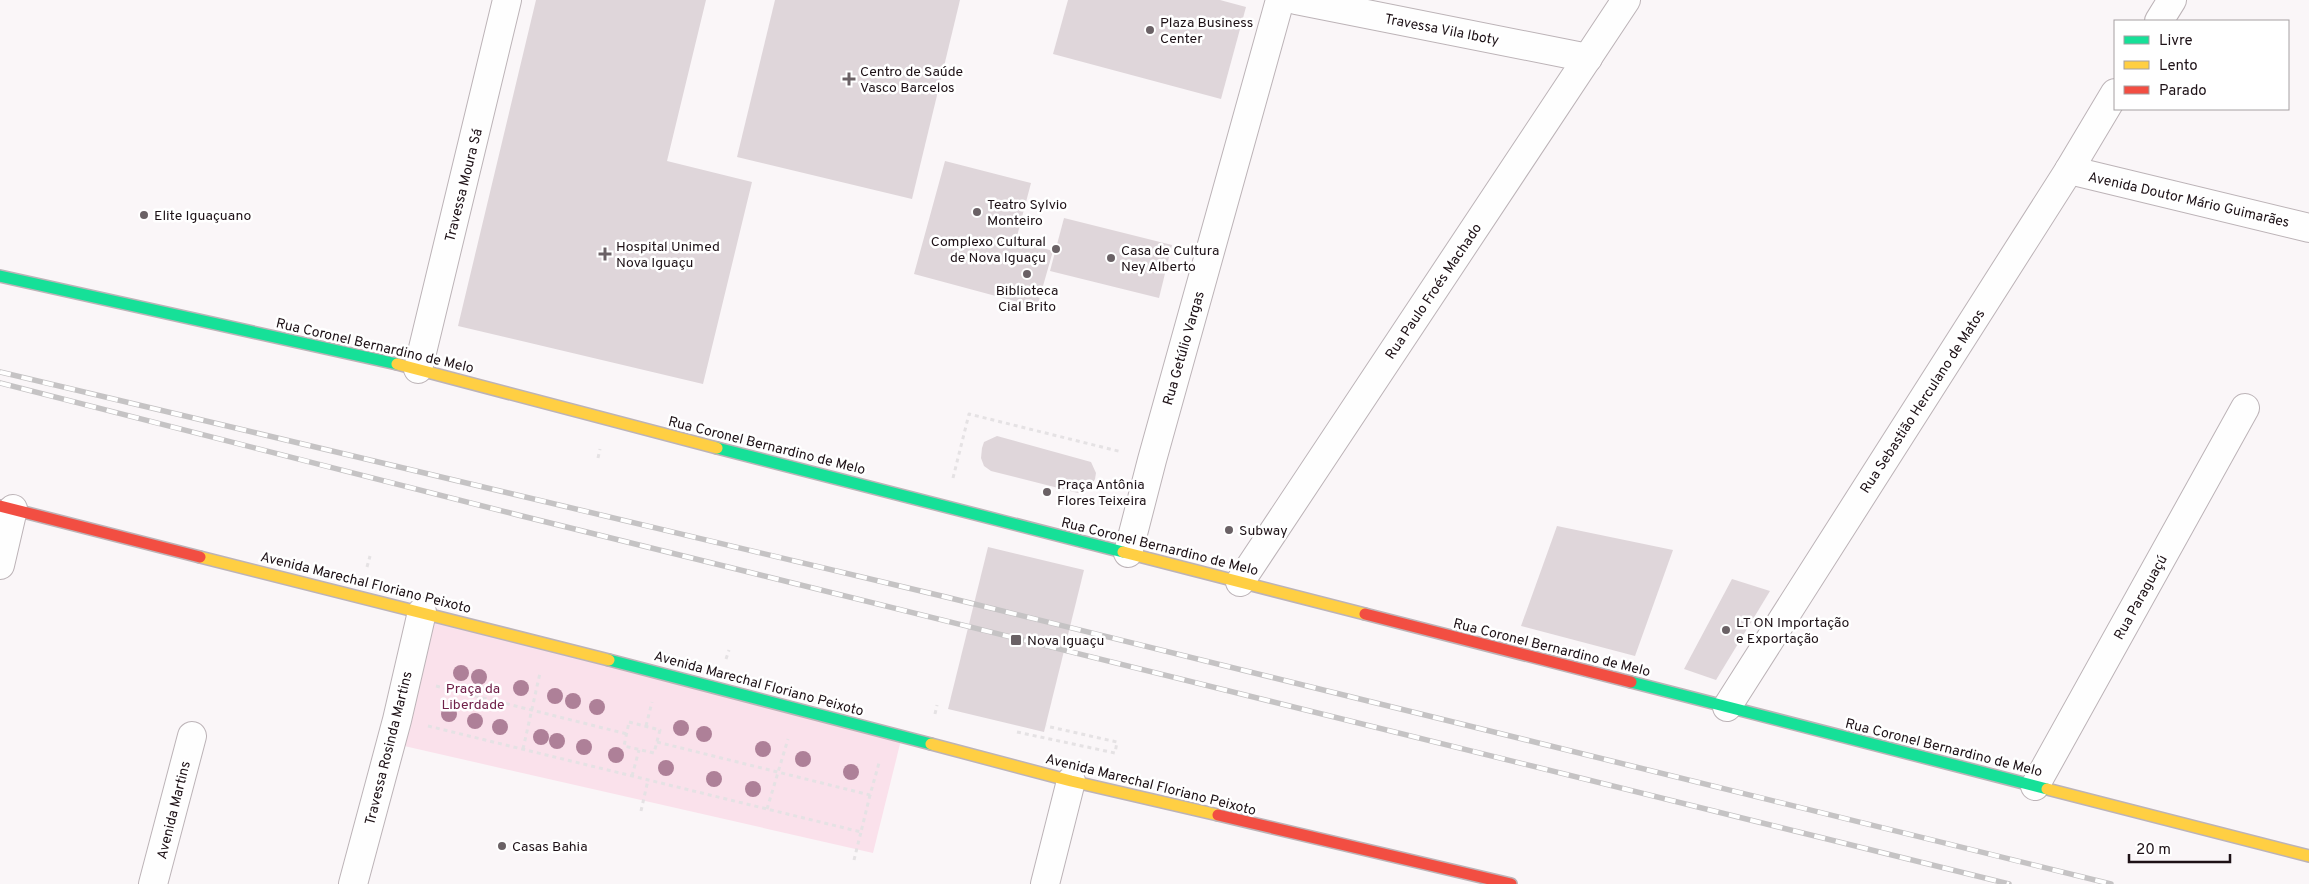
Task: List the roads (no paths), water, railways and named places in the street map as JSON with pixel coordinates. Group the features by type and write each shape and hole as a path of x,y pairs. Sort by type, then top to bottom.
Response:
{"main road":[{"name":"Rua Coronel Bernardino de Melo","path":"0,276 418,369 2309,856"},
{"name":"Avenida Marechal Floriano Peixoto","path":"6,508 422,612 1072,781 1511,884"}],"street":[{"name":"Travessa Moura Sá","path":"418,369 507,0"},
{"name":"Rua Getúlio Vargas","path":"1128,553 1152,460 1280,0"},
{"name":"Travessa Vila Iboty","path":"1296,0 1588,58"},
{"name":"Rua Paulo Froés Machado","path":"1240,582 1626,0"},
{"path":"2160,20 2172,0"},
{"name":"Rua Sebastião Herculano de Matos","path":"1727,707 2069,170 2114,95"},
{"name":"Avenida Doutor Mário Guimarães","path":"2069,170 2309,228"},
{"name":"Rua Paraguaçú","path":"2035,786 2245,408"},
{"path":"0,565 6,508"},
{"name":"Travessa Rosinda Martins","path":"353,884 422,612"},
{"name":"Avenida Martins","path":"154,884 192,736"},
{"path":"1045,884 1072,781"}],"railway":[{"path":"0,372 946,597 2111,884"},
{"path":"0,383 518,515 2009,884"}],"place":[{"name":"Plaza Business Center","path":"1150,30"},
{"name":"Centro de Saúde Vasco Barcelos","path":"849,79"},
{"name":"Teatro Sylvio Monteiro","path":"977,212"},
{"name":"Elite Iguaçuano","path":"144,215"},
{"name":"Complexo Cultural de Nova Iguaçu","path":"1056,249"},
{"name":"Hospital Unimed Nova Iguaçu","path":"605,254"},
{"name":"Casa de Cultura Ney Alberto","path":"1111,258"},
{"name":"Biblioteca Cial Brito","path":"1027,274"},
{"name":"Praça Antônia Flores Teixeira","path":"1047,492"},
{"name":"Subway","path":"1229,530"},
{"name":"LT ON Importação e Exportação","path":"1726,630"},
{"name":"Nova Iguaçu","path":"1016,640"},
{"name":"Casas Bahia","path":"502,846"}],"park label":[{"name":"Praça da Liberdade","path":"473,696"}]}
